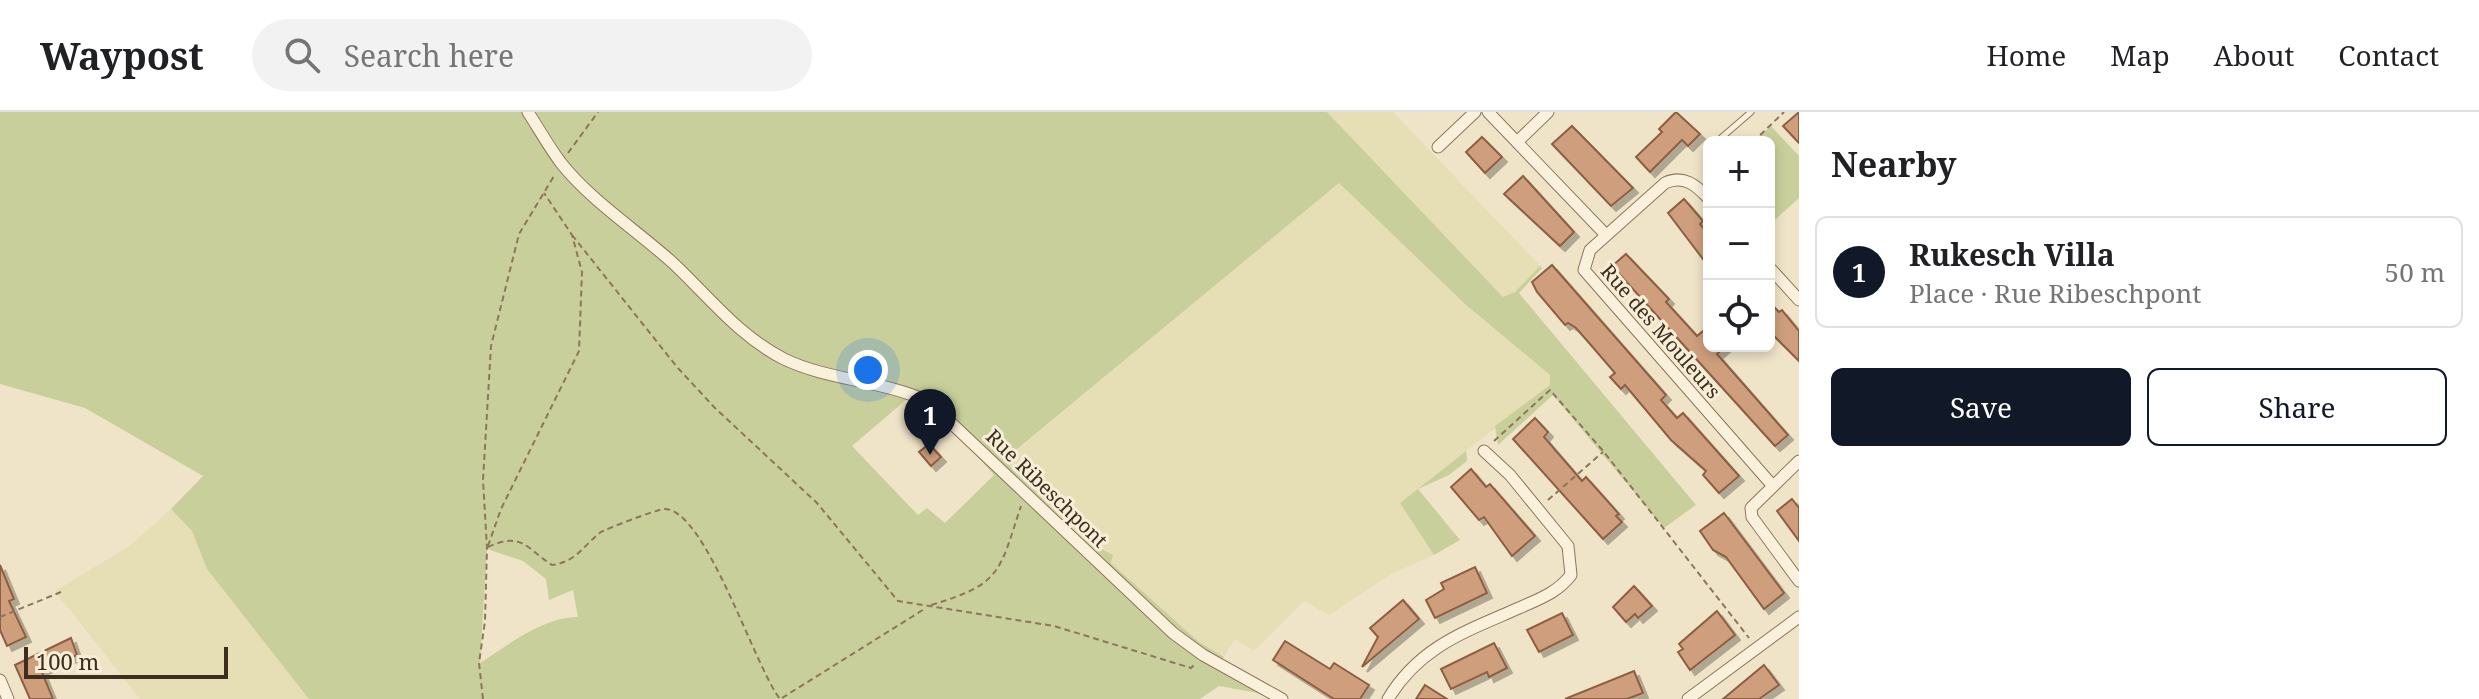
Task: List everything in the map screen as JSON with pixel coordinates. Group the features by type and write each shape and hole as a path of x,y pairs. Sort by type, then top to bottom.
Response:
{"street":[{"name":"Rue Ribeschpont","path":"528,112 562,164 675,265 742,332 785,359 822,372 895,387 929,402 955,423 1025,495 1173,633 1282,699"},
{"path":"1438,147 1475,112"},
{"name":"Rue des Mouleurs","path":"1488,112 1606,235 1586,256 1584,263 1588,278 1772,485"},
{"path":"1517,142 1548,112"},
{"path":"1606,235 1673,179 1690,182 1703,194"},
{"path":"1775,274 1799,300"},
{"path":"1388,699 1414,663 1423,656 1480,625 1556,592 1571,575 1572,555 1538,509 1484,451"},
{"path":"1799,461 1756,499 1751,508 1752,517 1799,581"},
{"path":"1688,699 1799,617"},
{"path":"0,680 8,699"}],"lane":[{"path":"1723,136 1751,112"}],"path":[{"path":"483,699 479,663 485,621 487,548 483,480 491,346 519,234 598,112"},
{"path":"1759,136 1784,112"},
{"path":"544,193 572,235 677,367 817,503 898,601 1054,626 1191,668"},
{"path":"487,548 501,509 579,351 582,272 572,235"},
{"path":"1484,451 1550,390 1604,452 1757,648"},
{"path":"1538,509 1604,452"},
{"path":"487,548 503,540 528,543 552,565 569,563 604,530 664,509 676,512 718,568 756,657 781,699 928,606 966,595 994,577 1025,495"},
{"path":"0,617 61,592"}],"shaded area":[{"path":"1327,112 1393,112 1540,266 1515,292 1503,297"},
{"path":"1339,183 1465,304 1550,375 1550,385 1401,502 1434,555 1391,574 1329,615 1304,601 1254,651 1235,639 1224,657 1199,642 1111,563 1113,554 1082,538 1004,461"},
{"path":"171,509 192,531 207,569 309,699 140,699 55,591 131,545"}],"green space":[{"path":"0,112 523,112 558,166 592,189 562,164 565,158 536,112 1327,112 1503,297 1515,292 1540,266 1542,268 1519,293 1696,505 1664,528 1553,395 1498,445 1495,426 1550,385 1550,375 1465,304 1339,183 1004,460 1082,538 1113,555 1111,563 1199,642 1224,657 1217,668 1263,694 1219,686 1200,699 309,699 207,569 192,531 171,509 203,476 85,408 0,384","holes":["907,399 944,422 994,475 945,523 927,508 918,515 852,446","487,549 523,561 546,579 549,600 573,590 578,617 564,618 539,627 480,663"]},
{"path":"1771,126 1799,156 1799,198 1775,220 1775,136 1760,136"},
{"path":"1466,451 1467,461 1449,475 1418,489 1460,540 1434,555 1400,503"}],"building":[{"path":"1676,112 1700,134 1688,146 1682,140 1650,172 1636,157 1662,132 1659,129"},
{"path":"1799,112 1799,143 1783,126"},
{"path":"1572,126 1633,188 1611,206 1552,144"},
{"path":"1482,137 1502,157 1485,173 1466,152"},
{"path":"1523,176 1574,232 1560,246 1504,194"},
{"path":"1684,199 1703,221 1700,224 1703,228 1703,259 1668,213"},
{"path":"1626,254 1669,299 1666,302 1697,336 1703,331 1703,352 1719,352 1717,354 1788,435 1775,446 1612,266"},
{"path":"1552,265 1666,395 1661,400 1677,418 1683,413 1739,476 1719,493 1703,475 1706,471 1671,440 1625,385 1621,389 1610,377 1615,373 1590,344 1576,328 1568,323 1565,325 1537,292 1532,282"},
{"path":"1775,308 1779,312 1782,310 1799,331 1799,361 1775,337"},
{"path":"1535,418 1548,432 1544,437 1582,481 1586,477 1619,514 1616,516 1622,522 1603,539 1513,439"},
{"path":"929,444 941,457 931,466 919,452"},
{"path":"1471,469 1486,487 1490,484 1535,536 1512,556 1484,517 1479,520 1451,487"},
{"path":"1792,499 1799,508 1799,541 1777,511"},
{"path":"1724,513 1784,593 1764,609 1726,557 1713,550 1700,531"},
{"path":"0,565 14,599 9,601 26,637 7,646 0,630"},
{"path":"1475,567 1487,593 1435,618 1426,600 1444,589 1441,583"},
{"path":"1634,586 1652,606 1638,618 1635,614 1626,622 1613,607"},
{"path":"1403,600 1419,619 1362,667 1378,637 1370,628"},
{"path":"1717,611 1735,635 1690,670 1678,652 1683,649 1679,644"},
{"path":"1562,613 1573,635 1539,652 1527,630"},
{"path":"71,638 77,655 41,670 53,699 30,699 15,665"},
{"path":"1285,641 1330,669 1334,663 1369,685 1360,699 1334,699 1273,660"},
{"path":"1494,643 1507,668 1489,677 1487,672 1451,689 1441,669"},
{"path":"1764,665 1779,685 1759,699 1723,699"},
{"path":"1634,671 1643,693 1627,699 1565,699"},
{"path":"1425,685 1447,699 1416,699"}],"place":[{"name":"Rukesch Villa","path":"930,455"}]}
